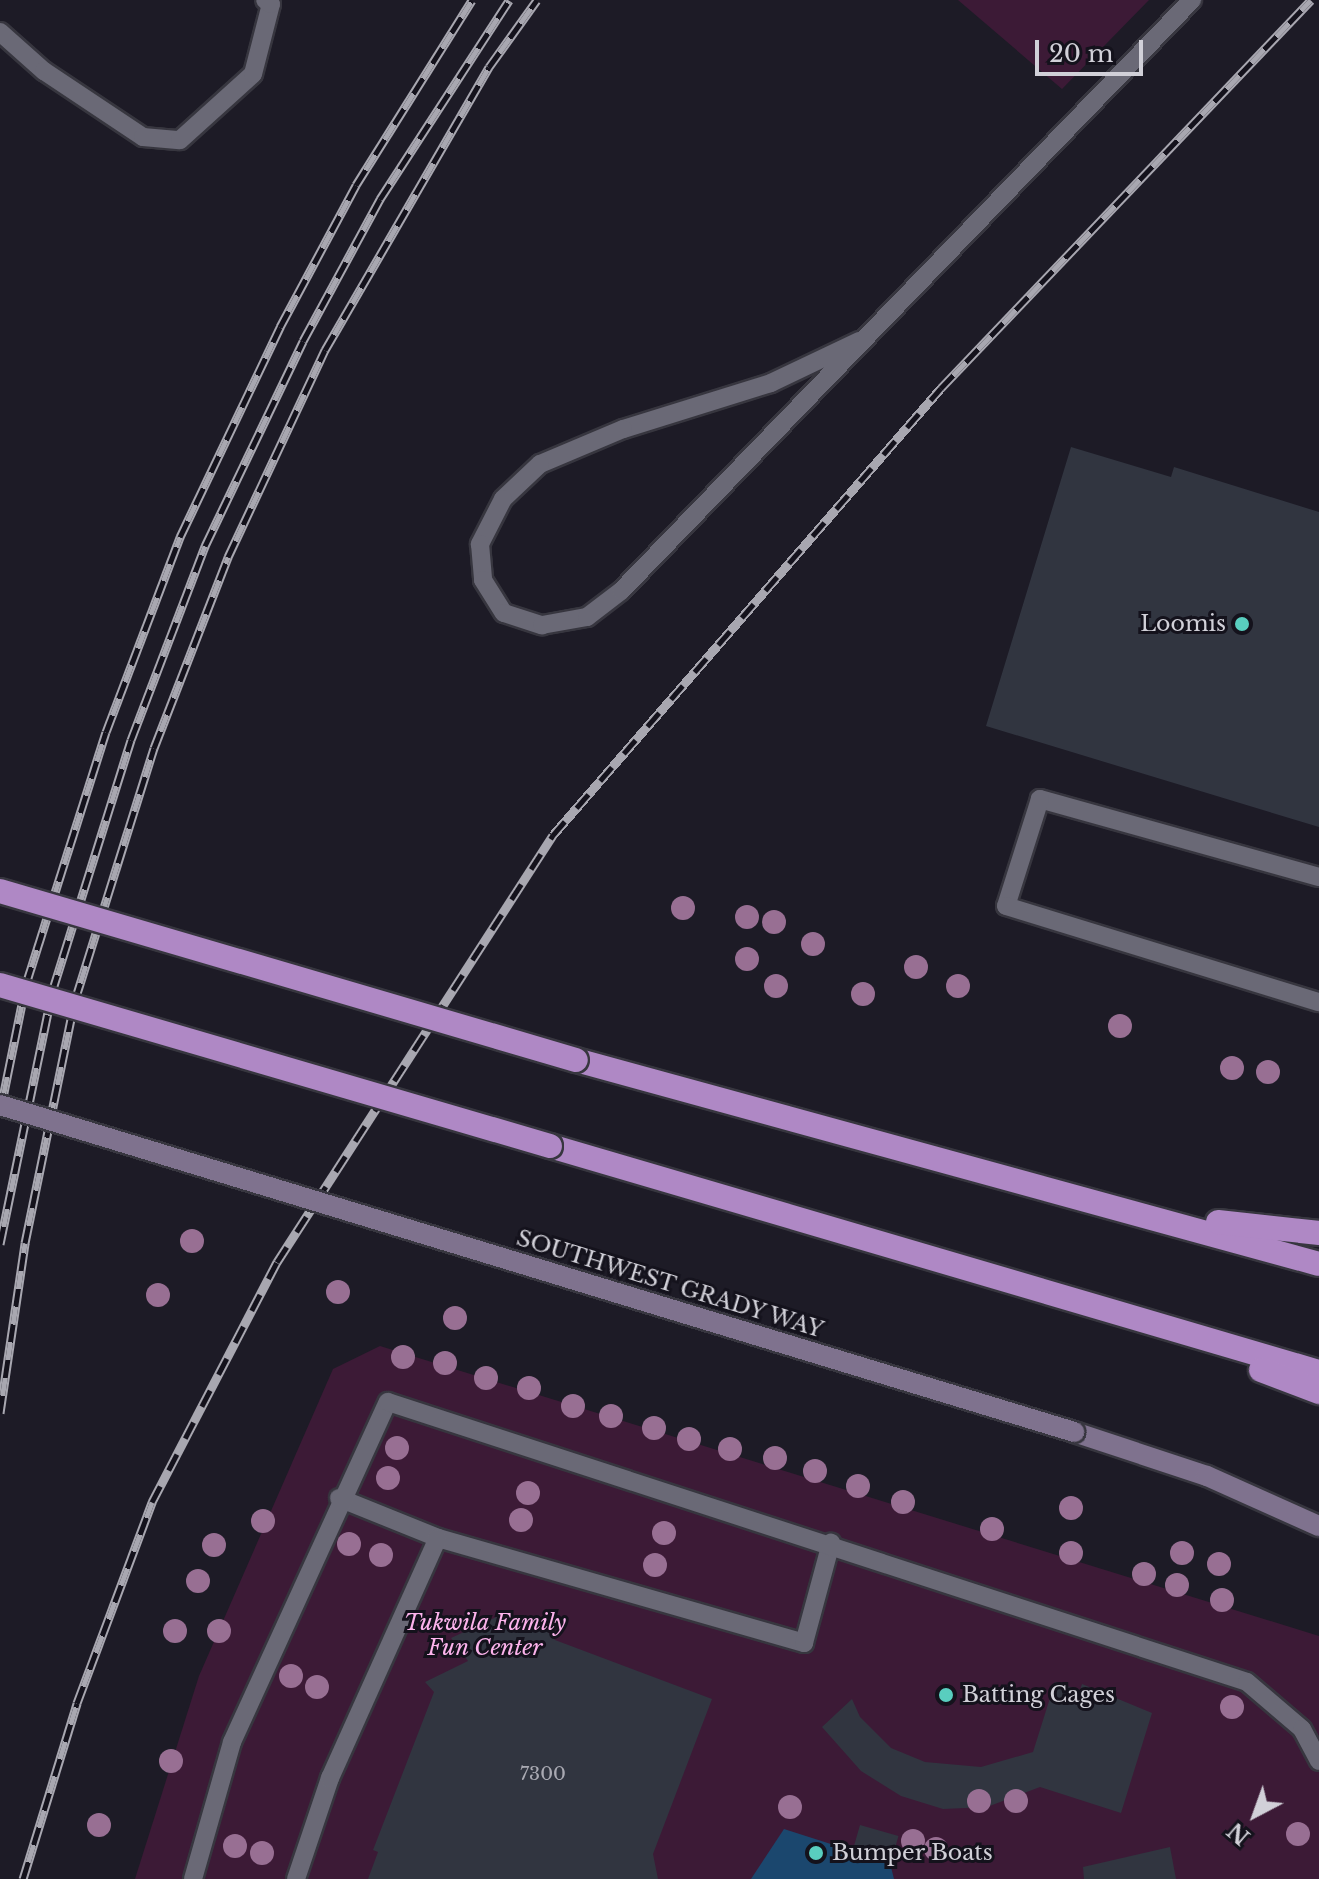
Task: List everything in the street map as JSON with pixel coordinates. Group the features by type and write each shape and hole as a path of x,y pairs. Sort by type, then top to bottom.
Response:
{"highway":[{"path":"0,891 576,1060 1161,1216 1319,1264"},
{"path":"0,985 1319,1372"},
{"path":"1161,1216 1319,1233"},
{"path":"1091,1304 1319,1392"}],"main road":[{"name":"SOUTHWEST GRADY WAY","path":"0,1105 1074,1432 1207,1476 1319,1526"}],"lane":[{"path":"0,32 44,71 143,137 180,140 253,74 271,4 265,0"},
{"path":"859,341 771,383 623,429 540,464 503,499 480,544 483,580 504,613 542,625 587,617 621,591 859,341 1192,0"},
{"path":"1319,877 1040,799 1006,906 1319,1002"},
{"path":"193,1879 232,1742 339,1498 388,1402 831,1543 1247,1682 1285,1709 1319,1761"},
{"path":"339,1498 438,1538 804,1643 831,1543"},
{"path":"296,1879 330,1778 438,1538"}],"green space":[{"path":"958,0 1149,0 1062,89"},
{"name":"Tukwila Family Fun Center","path":"380,1346 1319,1636 1319,1879 135,1879 199,1676 333,1369"}],"water":[{"name":"Bumper Boats","path":"784,1829 890,1863 894,1879 751,1879"}],"building":[{"path":"1071,447 1171,477 1174,467 1319,512 1319,827 986,726"},
{"path":"505,1613 519,1632 540,1623 555,1640 712,1699 653,1854 658,1879 368,1879 378,1852 373,1850 434,1692 425,1682 468,1661 451,1638"},
{"path":"1055,1682 1080,1690 1082,1684 1152,1713 1121,1813 1040,1787 987,1807 943,1809 901,1796 861,1771 822,1727 852,1699 860,1717 891,1748 925,1762 981,1767 1033,1752"},
{"path":"860,1825 898,1836 891,1862 853,1851"},
{"path":"1170,1847 1176,1879 1084,1879 1083,1867"}],"railway":[{"path":"0,1112 26,984 106,732 180,537 280,327 356,185 472,0"},
{"path":"0,1244 52,992 131,740 205,546 303,341 380,199 509,0"},
{"path":"0,1413 25,1243 75,1000 154,748 228,557 325,350 489,67 537,0"},
{"path":"23,1879 77,1703 152,1502 277,1262 553,835 941,388 1311,0"}],"place":[{"name":"Loomis","path":"1242,624"},
{"name":"Batting Cages","path":"946,1695"},
{"name":"Bumper Boats","path":"816,1853"}]}
